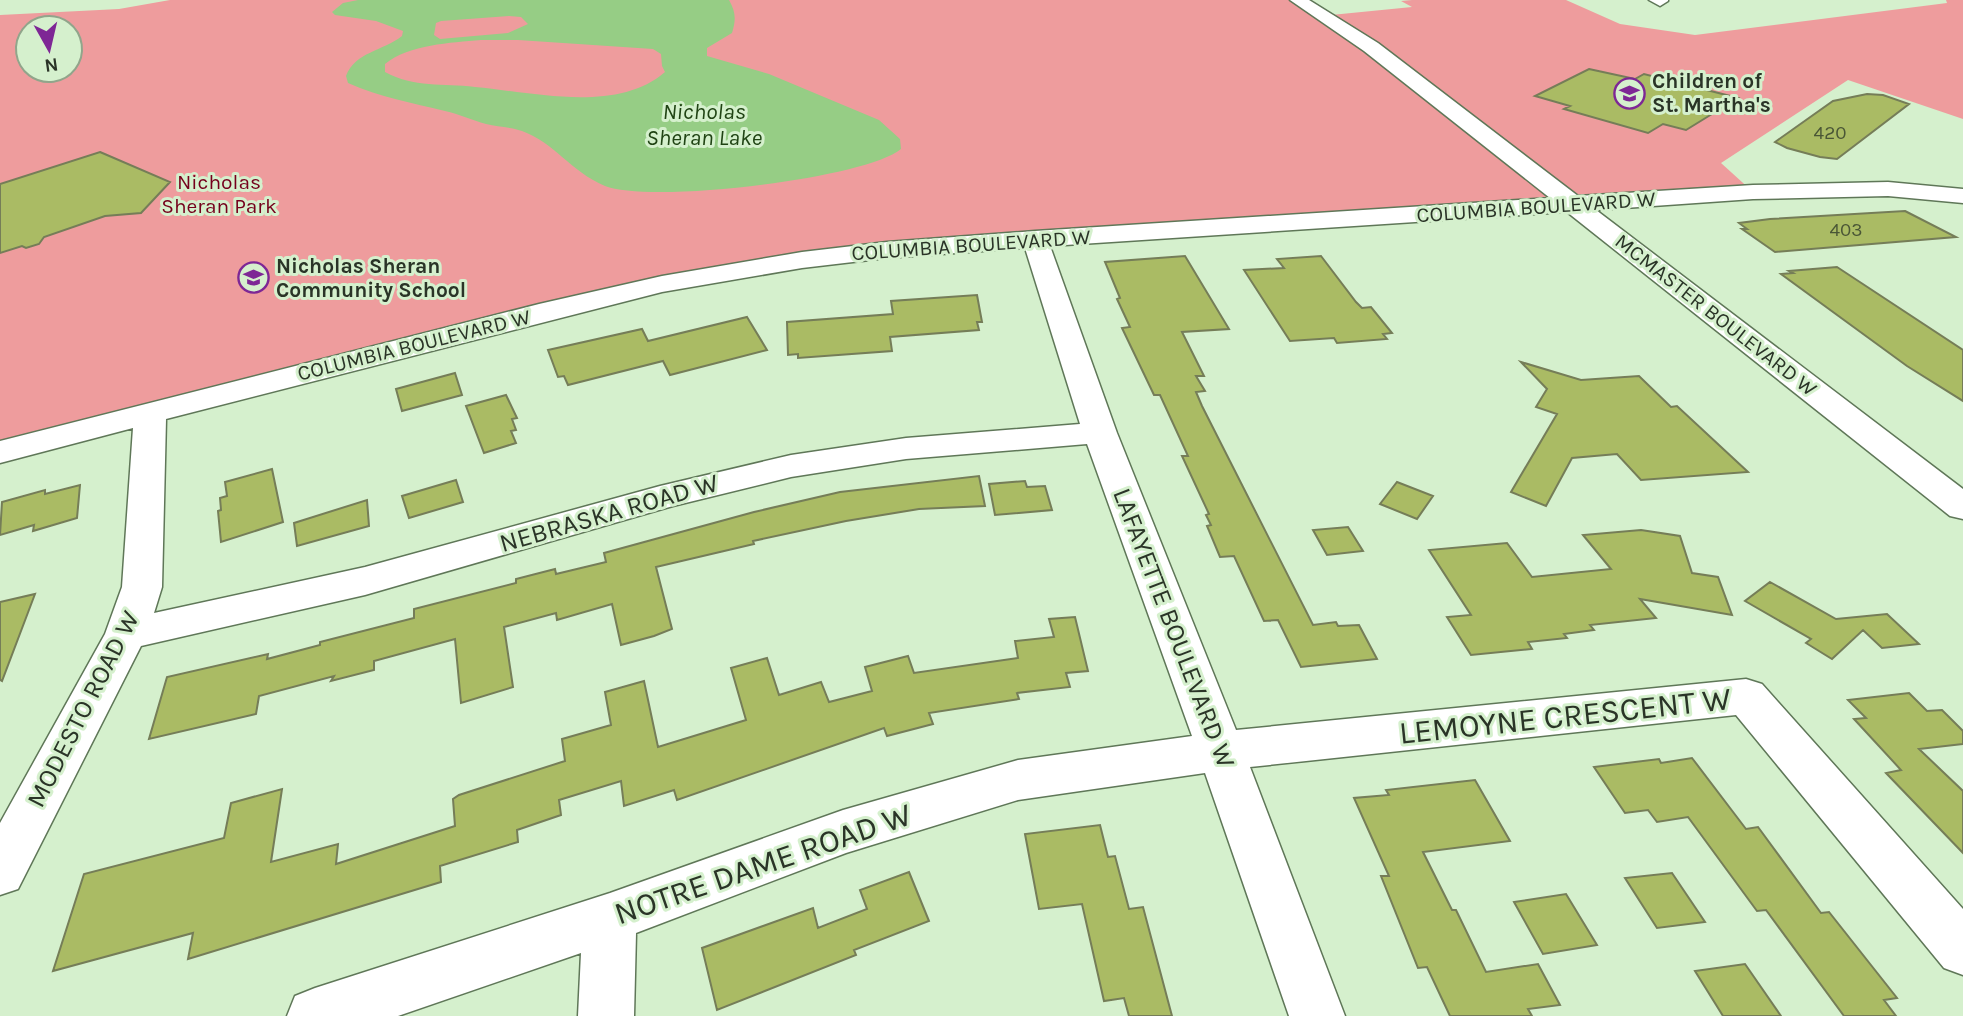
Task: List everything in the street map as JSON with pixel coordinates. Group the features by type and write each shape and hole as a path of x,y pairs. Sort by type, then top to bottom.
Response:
{"street":[{"name":"MCMASTER BOULEVARD W","path":"1298,0 1371,47 1963,507"},
{"name":"COLUMBIA BOULEVARD W","path":"0,452 539,313 662,284 802,260 887,250 1035,239 1669,198 1839,189 1892,189 1963,196"},
{"path":"1637,254 1631,235 1636,221 1643,211 1669,198"},
{"path":"1429,214 1539,221 1574,229 1637,254"},
{"name":"LAFAYETTE BOULEVARD W","path":"1035,239 1100,433 1221,751 1317,1016"},
{"name":"MODESTO ROAD W","path":"0,872 126,634 142,587 150,413"},
{"name":"NEBRASKA ROAD W","path":"126,634 328,591 678,493 793,466 909,448 1100,433"},
{"name":"LEMOYNE CRESCENT W","path":"1221,751 1746,696 1963,949"},
{"name":"NOTRE DAME ROAD W","path":"315,1016 610,918 843,832 993,787 1097,767 1221,751"},
{"path":"606,1016 610,918"}],"green space":[{"name":"Nicholas Sheran Park","path":"170,0 1298,0 1321,16 1412,7 1401,1 1412,0 1566,0 1620,24 1695,35 1947,3 1946,0 1963,0 1963,119 1848,80 1721,163 1753,192 1035,239 662,284 0,452 0,15 14,14 14,84 84,84 84,14 20,14 119,9"}],"water":[{"name":"Nicholas Sheran Lake","path":"358,0 729,0 735,16 732,33 707,48 707,56 769,74 879,120 900,139 901,149 880,160 846,170 756,186 665,192 629,191 605,186 582,173 534,136 522,131 486,124 348,83 346,76 356,62 395,41 402,36 403,31 376,21 335,15 332,12 343,3","holes":["521,17 528,24 508,33 440,39 434,35 436,23 441,21","481,40 653,49 661,54 665,72 645,85 623,93 599,97 548,96 418,83 385,72 385,64 406,52"]}],"building":[{"path":"1589,69 1635,79 1644,74 1738,98 1686,130 1663,124 1648,133 1564,109 1570,106 1535,96"},
{"path":"1867,94 1883,95 1909,104 1837,159 1787,148 1775,142 1833,101"},
{"path":"100,152 170,182 141,213 105,216 44,237 39,244 0,253 0,184"},
{"path":"1905,211 1956,237 1775,252 1742,229 1747,229 1739,223 1770,219"},
{"path":"1185,256 1229,329 1182,332 1204,376 1196,376 1205,391 1196,392 1202,406 1313,625 1336,622 1338,626 1359,625 1377,659 1301,667 1278,620 1264,621 1234,556 1220,557 1207,526 1211,525 1206,515 1209,514 1182,456 1188,456 1160,395 1154,395 1122,328 1130,327 1105,262"},
{"path":"1321,256 1356,302 1362,308 1371,307 1392,333 1383,334 1387,339 1337,343 1334,338 1290,341 1244,270 1284,268 1277,259"},
{"path":"1837,267 1963,350 1963,401 1907,366 1781,274"},
{"path":"977,295 982,322 977,322 979,330 890,337 892,351 798,358 798,354 788,355 787,322 893,314 891,301"},
{"path":"747,317 767,350 670,375 663,361 568,385 564,376 558,377 548,350 642,329 648,341"},
{"path":"1521,362 1581,380 1639,376 1671,407 1677,406 1748,472 1641,480 1617,454 1572,458 1546,506 1511,492 1557,414 1536,407 1547,389"},
{"path":"455,373 462,395 402,411 396,389"},
{"path":"506,395 517,418 512,419 516,430 511,431 516,443 484,453 466,406"},
{"path":"272,469 283,522 221,542 218,511 221,510 220,498 227,496 225,482"},
{"path":"979,476 985,506 919,509 846,521 753,541 754,544 656,567 672,629 654,636 621,645 612,604 557,620 556,613 504,627 513,687 461,703 455,639 374,661 374,670 331,681 334,676 259,696 256,714 149,739 167,677 268,654 267,659 320,645 320,642 414,618 414,609 516,583 516,579 555,569 556,574 606,562 604,553 754,512 840,492"},
{"path":"456,480 463,502 409,518 402,496"},
{"path":"1025,481 1027,487 1045,486 1052,510 995,515 989,484"},
{"path":"1397,482 1433,496 1417,519 1380,504"},
{"path":"80,485 77,518 33,531 34,525 0,535 2,502 45,490 45,494"},
{"path":"367,500 369,526 297,546 294,523"},
{"path":"1348,527 1363,551 1327,555 1313,530"},
{"path":"1641,530 1680,536 1692,573 1718,577 1732,615 1640,599 1656,618 1590,625 1594,630 1564,634 1567,638 1528,642 1532,649 1471,655 1447,617 1471,615 1429,550 1507,543 1532,577 1611,569 1583,535"},
{"path":"1770,582 1836,619 1887,614 1919,644 1882,648 1863,630 1832,659 1806,643 1811,639 1745,601"},
{"path":"35,594 2,681 0,602"},
{"path":"1075,617 1088,671 1066,673 1070,687 1017,693 1019,699 929,713 933,724 887,736 884,728 677,800 674,790 624,806 621,781 559,800 561,815 517,830 518,842 440,866 441,882 188,959 193,933 53,971 84,874 224,838 231,803 282,789 271,862 338,844 336,864 455,826 453,799 459,795 565,761 562,739 611,725 605,692 644,681 658,747 746,720 731,668 767,658 779,695 821,682 829,702 872,691 865,667 908,656 914,673 1018,658 1015,641 1054,637 1049,619"},
{"path":"1909,693 1927,711 1942,710 1963,731 1963,744 1919,749 1963,791 1963,853 1886,773 1901,770 1854,719 1866,718 1848,700"},
{"path":"1692,758 1746,829 1758,827 1821,913 1829,912 1897,998 1884,1000 1896,1016 1844,1016 1766,910 1757,911 1688,817 1657,822 1648,810 1625,813 1594,767 1659,759 1661,763"},
{"path":"1475,780 1510,841 1423,852 1452,910 1456,910 1486,972 1538,964 1560,1005 1528,1009 1532,1016 1450,1016 1427,967 1418,968 1381,876 1389,876 1354,798 1389,795 1386,790"},
{"path":"1100,825 1108,857 1115,856 1129,909 1143,907 1172,1016 1129,1016 1124,998 1104,1001 1082,904 1039,909 1025,834"},
{"path":"909,872 929,921 854,950 856,955 717,1010 702,948 813,908 818,928 867,909 860,890"},
{"path":"1672,873 1705,922 1657,928 1625,878"},
{"path":"1566,894 1597,945 1543,954 1514,902"},
{"path":"1745,964 1781,1016 1723,1016 1695,971"}],"place":[{"name":"Children of St. Martha's","path":"1629,93"},
{"name":"Nicholas Sheran Community School","path":"253,278"}]}
